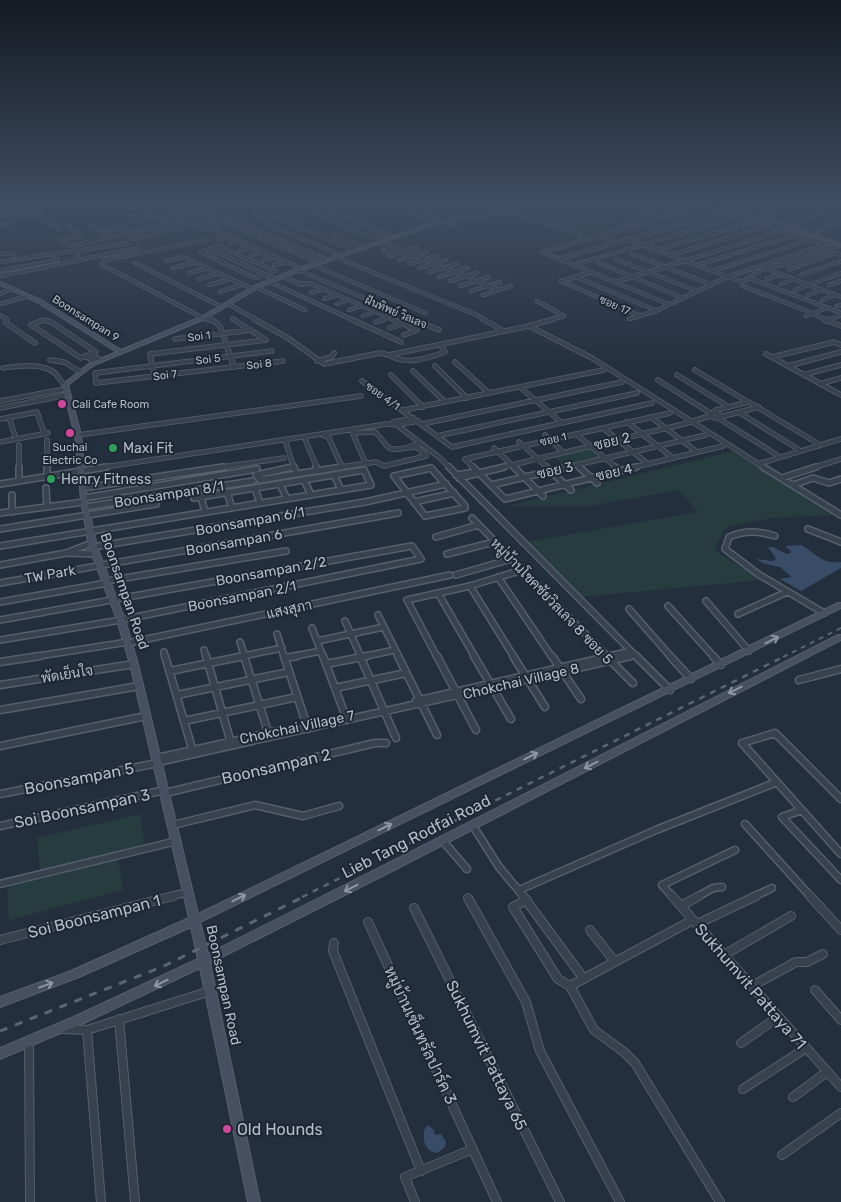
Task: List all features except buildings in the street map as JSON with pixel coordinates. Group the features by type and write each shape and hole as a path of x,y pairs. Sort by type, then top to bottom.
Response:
{"street":[{"path":"0,260 6,259"},
{"path":"0,271 57,259"},
{"path":"0,276 84,259"},
{"path":"109,259 101,264 203,318 220,325 234,367"},
{"path":"166,262 176,259"},
{"path":"188,259 305,310"},
{"path":"216,259 255,278 275,271 247,259"},
{"path":"233,259 275,279"},
{"path":"226,264 247,259"},
{"name":"ฝันทิพย์ วิลเลจ","path":"280,259 300,270 439,330"},
{"path":"310,259 319,263"},
{"path":"340,259 477,315 504,331"},
{"path":"425,259 499,290"},
{"path":"409,264 425,259"},
{"path":"560,259 668,304"},
{"path":"574,265 594,259"},
{"path":"615,259 697,291"},
{"path":"645,259 712,285"},
{"path":"615,282 687,259"},
{"path":"697,266 719,259"},
{"path":"712,271 750,259"},
{"path":"629,319 656,311 727,277 779,259"},
{"path":"684,260 742,282 763,268 782,265 799,259"},
{"path":"789,269 818,259"},
{"path":"0,408 66,390 82,372 99,361 203,318 268,281 327,260"},
{"path":"419,268 446,260"},
{"path":"173,268 195,262"},
{"path":"274,265 287,262"},
{"path":"781,284 841,262"},
{"path":"135,263 222,307"},
{"path":"599,263 683,298"},
{"path":"429,272 457,264"},
{"path":"313,265 425,313"},
{"path":"189,273 207,268"},
{"path":"439,277 467,268"},
{"path":"763,268 839,296"},
{"path":"576,277 591,272"},
{"path":"199,279 219,273"},
{"path":"450,281 478,273"},
{"path":"795,290 841,273"},
{"path":"767,279 781,274"},
{"path":"282,276 300,286 312,284"},
{"path":"460,286 489,277"},
{"path":"576,277 656,311"},
{"name":"ซอย 17","path":"576,277 562,281 640,316"},
{"path":"749,278 841,314"},
{"path":"209,285 231,279"},
{"path":"754,280 743,286 812,314 840,328"},
{"path":"268,281 401,342"},
{"path":"808,295 841,281"},
{"path":"471,291 500,282"},
{"name":"Boonsampan 9","path":"0,283 13,288 121,352"},
{"path":"220,292 243,284"},
{"path":"300,286 312,284 417,330 404,335"},
{"path":"483,295 511,286"},
{"path":"0,294 13,288"},
{"path":"311,293 324,289"},
{"path":"324,299 336,295"},
{"path":"4,299 27,296"},
{"path":"0,304 27,296"},
{"path":"822,300 839,296"},
{"path":"336,304 349,300"},
{"path":"228,304 288,338 317,361 324,364 337,363 380,353 389,355 441,345 529,326 564,316 537,301"},
{"path":"349,310 361,306"},
{"path":"806,316 826,308"},
{"path":"363,316 375,312"},
{"path":"825,321 841,314"},
{"path":"0,315 7,320 6,323 35,343"},
{"path":"376,322 388,318"},
{"path":"154,376 150,354 266,340 233,319"},
{"path":"43,320 48,321 96,352 90,354 81,358 31,324 43,320"},
{"path":"390,328 402,324"},
{"path":"529,326 592,358 689,423 840,513"},
{"name":"Soi 1","path":"175,339 251,330"},
{"path":"772,358 834,342 841,345"},
{"path":"389,355 394,359 402,361 431,356 444,352 441,345"},
{"name":"Soi 5","path":"96,383 95,373 272,351"},
{"path":"317,361 331,358 334,352"},
{"path":"788,366 841,352"},
{"path":"90,354 99,361"},
{"path":"766,354 840,393"},
{"path":"85,356 99,361"},
{"path":"50,360 64,362 82,372"},
{"name":"Soi 8","path":"234,367 284,361"},
{"path":"455,362 489,393"},
{"path":"3,368 21,365 49,370 55,373 66,390"},
{"path":"804,375 841,365"},
{"path":"435,366 467,398"},
{"name":"Soi 7","path":"96,383 234,367"},
{"path":"404,410 604,370"},
{"path":"695,370 817,443"},
{"path":"413,371 445,402"},
{"path":"391,375 423,407"},
{"path":"677,375 729,407"},
{"path":"820,384 841,378"},
{"path":"658,380 712,414 720,414 719,417 777,455"},
{"name":"ซอย 4/1","path":"362,381 452,447"},
{"path":"0,484 387,424 418,421 622,382"},
{"path":"520,387 562,423"},
{"path":"0,401 66,390"},
{"name":"Boonsampan Road","path":"66,390 78,435 89,531 99,565 121,620 134,664 195,920 254,1202"},
{"path":"437,436 637,393"},
{"path":"78,435 361,396"},
{"name":"ซอย 2","path":"458,476 689,423 712,414 716,410 748,402"},
{"name":"ซอย 1","path":"452,447 652,403"},
{"path":"719,417 759,407"},
{"path":"0,419 37,412 46,433 0,442"},
{"name":"ซอย 1","path":"479,472 465,458 670,412"},
{"path":"740,413 798,449"},
{"path":"9,417 16,438"},
{"path":"651,417 698,452"},
{"path":"627,422 673,458"},
{"path":"395,423 458,476 670,690"},
{"path":"603,428 648,464"},
{"path":"284,441 352,432 377,431 388,448 396,450 420,445"},
{"path":"353,433 366,464"},
{"path":"576,434 620,471"},
{"path":"545,435 563,452"},
{"name":"ซอย 3","path":"491,485 706,435"},
{"path":"328,436 342,467"},
{"path":"305,439 318,471"},
{"path":"47,440 47,477"},
{"path":"758,464 841,440"},
{"path":"284,441 296,474"},
{"path":"521,444 571,490"},
{"path":"294,467 256,475 257,479 262,480 376,462 384,466 426,456 420,445"},
{"path":"18,481 19,446"},
{"name":"ซอย 4","path":"491,485 505,498 723,446"},
{"path":"496,450 543,496"},
{"path":"83,488 284,458"},
{"path":"782,478 841,459"},
{"path":"577,465 598,483"},
{"path":"431,468 465,506 464,508 425,516 408,493 394,476 431,468"},
{"path":"0,529 85,505 257,469"},
{"path":"0,546 371,485 364,470 194,498"},
{"path":"479,472 491,485"},
{"path":"334,475 341,490"},
{"path":"793,485 816,478 829,483 841,479"},
{"path":"304,480 311,495"},
{"name":"Boonsampan 8/1","path":"85,505 252,481"},
{"path":"280,484 287,499"},
{"name":"Boonsampan 6/1","path":"93,548 408,493 446,484"},
{"path":"46,488 47,507"},
{"path":"255,488 260,503"},
{"path":"227,492 232,508"},
{"path":"414,502 454,493"},
{"path":"12,495 12,512"},
{"path":"201,497 206,512"},
{"path":"0,513 63,504 156,504"},
{"name":"Boonsampan 6","path":"99,565 398,513"},
{"name":"หมู่บ้านโชคชัยวิลเลจ 8 ซอย 5","path":"472,518 633,683"},
{"path":"436,537 478,525"},
{"path":"808,529 841,542"},
{"path":"775,536 757,530 743,531 729,538 725,549 758,574 824,613"},
{"path":"447,554 494,542"},
{"path":"0,565 66,553 83,545 93,548 86,555 66,553"},
{"name":"Boonsampan 2/2","path":"113,598 412,546 421,559"},
{"path":"0,602 286,551"},
{"name":"Boonsampan 2/1","path":"0,640 121,620 421,559"},
{"name":"แสงสุภา","path":"0,662 128,642 453,575 511,559"},
{"name":"TW Park","path":"0,582 99,565"},
{"path":"476,730 408,600 470,586 522,570"},
{"path":"498,577 559,670 581,699"},
{"path":"470,586 545,707"},
{"path":"738,614 787,592"},
{"path":"438,593 511,719"},
{"path":"0,620 113,598"},
{"path":"706,601 749,651"},
{"name":"Lieb Tang Rodfai Road","path":"0,1002 75,974 195,920 841,605"},
{"path":"668,606 721,664"},
{"path":"629,609 691,679"},
{"path":"378,615 437,735"},
{"path":"345,621 396,738"},
{"path":"317,641 384,627"},
{"path":"312,628 347,718"},
{"path":"277,634 307,727"},
{"name":"Lieb Tang Rodfai Road","path":"0,1054 204,962 841,636"},
{"path":"240,642 269,735"},
{"path":"170,671 282,648"},
{"path":"204,650 231,743"},
{"path":"326,664 395,650"},
{"path":"285,658 321,651"},
{"path":"164,652 193,752"},
{"name":"Chokchai Village 8","path":"438,698 633,653"},
{"name":"พัดเย็นใจ","path":"0,684 134,664"},
{"path":"799,680 841,669"},
{"path":"176,695 289,672"},
{"path":"335,688 406,673"},
{"path":"0,710 139,686"},
{"path":"184,721 298,697"},
{"name":"Chokchai Village 7","path":"157,761 438,698"},
{"path":"0,746 146,716"},
{"path":"841,799 774,733 742,744 841,854"},
{"name":"Boonsampan 2","path":"165,792 375,743 386,743"},
{"name":"Boonsampan 5","path":"0,794 157,761"},
{"path":"519,890 656,830 777,782"},
{"name":"Soi Boonsampan 3","path":"0,826 165,792"},
{"path":"173,825 255,804 303,816 318,814 338,806"},
{"path":"802,810 782,817 841,880"},
{"path":"745,824 841,930"},
{"path":"473,826 499,867 528,900 584,979"},
{"path":"0,884 176,841"},
{"path":"443,841 467,868"},
{"name":"Sukhumvit Pattaya 71","path":"735,850 662,884 841,1087"},
{"path":"681,906 714,888 722,887"},
{"path":"570,986 695,922 772,888"},
{"name":"Soi Boonsampan 1","path":"0,940 188,892"},
{"path":"468,898 526,1002 540,1051 620,1202"},
{"path":"528,900 513,907 558,979 570,986 594,1030 624,1052 634,1063 720,1202"},
{"name":"Sukhumvit Pattaya 65","path":"414,908 560,1202"},
{"path":"724,955 791,916"},
{"name":"หมู่บ้านเซ็นทรัลปาร์ค 3","path":"368,922 497,1202"},
{"path":"590,930 615,962"},
{"path":"334,944 333,951 421,1171"},
{"path":"752,986 796,962 808,962 824,954"},
{"path":"59,1029 87,1030 210,990"},
{"path":"816,990 841,1020"},
{"path":"741,1044 778,1017"},
{"path":"119,1019 135,1202"},
{"path":"87,1030 101,1202"},
{"path":"29,1042 30,1202"},
{"path":"743,1089 806,1048"},
{"path":"793,1097 828,1072"},
{"path":"782,1155 841,1113"},
{"path":"415,1202 406,1177 473,1149"}],"green space":[{"path":"590,448 602,458 565,467 553,456"},
{"path":"734,451 834,515 772,518 726,527 714,550 761,580 581,597 526,542 698,512 678,490 590,506 508,506"},
{"path":"140,814 145,846 40,871 37,838"},
{"path":"118,858 123,890 9,920 7,886"}],"water":[{"path":"801,545 824,560 841,562 841,568 801,591 780,579 792,577 780,567 765,564 756,559 774,561 776,558 768,547 773,547 787,554 792,552 785,546"},
{"path":"428,1125 434,1130 435,1135 441,1134 446,1142 445,1147 437,1153 429,1150 425,1145 424,1130"}],"railway":[{"path":"785,656 841,628"},
{"path":"302,897 785,656"},
{"path":"0,1031 164,966 305,896"}],"place":[{"name":"Cali Cafe Room","path":"62,404"},
{"name":"Suchai Electric Co","path":"70,433"},
{"name":"Maxi Fit","path":"113,448"},
{"name":"Henry Fitness","path":"51,479"},
{"name":"Old Hounds","path":"227,1129"}]}
